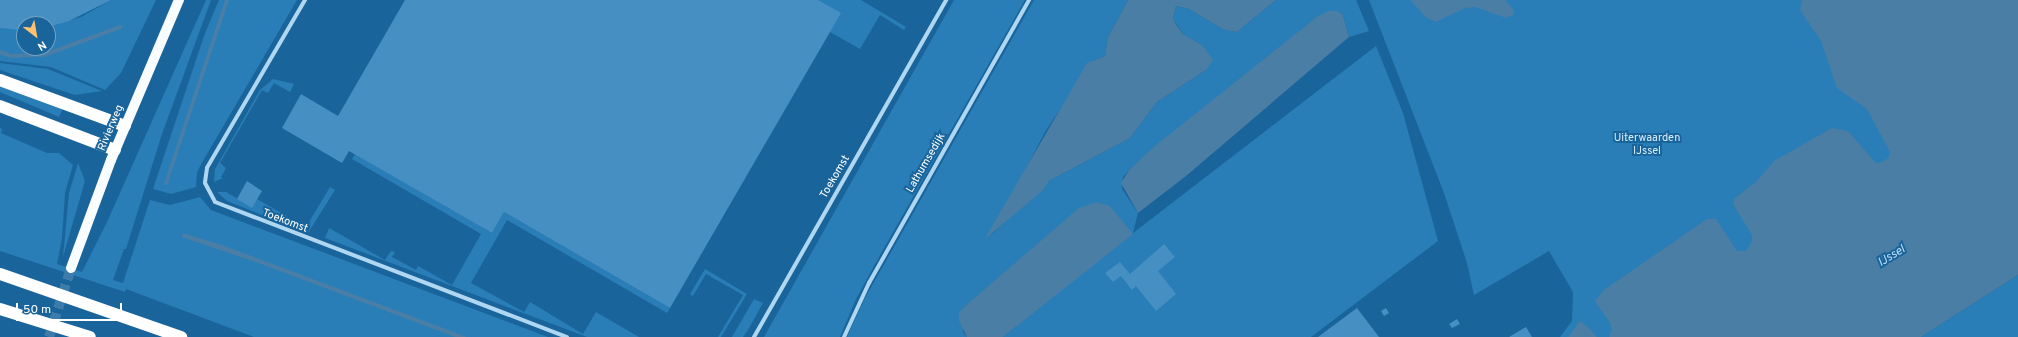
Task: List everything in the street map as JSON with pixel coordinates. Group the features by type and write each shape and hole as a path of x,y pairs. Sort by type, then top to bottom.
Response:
{"highway":[{"path":"0,80 126,126"},
{"path":"0,106 115,150"},
{"path":"0,274 181,337"},
{"path":"0,309 90,337"}],"main road":[{"name":"Rivierweg","path":"71,268 115,150 179,0"}],"street":[{"name":"Toekomst","path":"305,0 207,168 206,188 215,202 567,337"},
{"name":"Toekomst","path":"754,337 946,0"},
{"name":"Lathumsedijk","path":"844,337 869,283 1029,0"}],"green space":[{"path":"111,0 156,0 121,73 105,90 51,67 0,61 0,28 16,29 16,56 56,56 56,25 81,17"},
{"path":"206,0 211,0 162,134 126,249 124,249 113,280 123,283 150,200 170,205 200,197 211,210 548,337 254,337 126,289 125,292 0,251 0,128 2,129 1,133 47,153 59,153 73,165 65,193 62,238 57,264 82,272 107,222"},
{"path":"219,0 297,0 197,172 196,187 171,194 153,189 204,36"},
{"path":"818,0 861,0 906,27 904,30 880,15 860,49 830,32"},
{"path":"954,0 1025,0 879,257 856,299 840,337 764,337"},
{"path":"1034,0 1128,0 1108,37 1105,56 1092,61 1045,132 992,234 1049,181 1130,138 1157,102 1206,70 1202,45 1183,34 1173,19 1176,6 1189,9 1224,30 1237,32 1276,0 1356,0 1369,31 1349,37 1343,15 1208,105 1129,170 1123,177 1122,189 1138,213 1133,233 1376,46 1403,113 1438,241 1311,337 1003,337 1030,315 980,294 964,307 963,332 967,337 847,337 865,298"},
{"name":"Uiterwaarden IJssel","path":"1369,0 2018,0 2018,75 1616,337 1560,337 1572,321 1573,292 1549,251 1474,295 1467,263 1444,193"},
{"path":"0,63 48,69 102,91 75,95 0,70"},
{"path":"273,79 294,84 290,92 274,83 268,93 262,90 220,163 226,168 221,177 223,178 214,182 215,169 260,90"},
{"path":"0,86 63,108 59,117 0,92"},
{"path":"355,154 492,233 504,212 670,308 667,313 507,220 471,283 524,312 530,302 583,334 596,312 639,337 587,337 325,238 329,228 385,260 391,251 395,252 392,257 416,270 418,266 452,285 481,234 352,159"},
{"path":"78,163 85,181 63,257 69,193"},
{"path":"330,187 335,190 308,233 227,201 217,192 226,192 252,207 257,199 306,227"},
{"path":"705,269 747,294 721,337 718,337 743,295 706,274 693,296 690,294"},
{"path":"2018,275 2018,337 1921,337"},
{"path":"754,299 763,303 748,330 743,337 732,337"}],"water":[{"path":"225,0 229,0 167,185 164,184"},
{"path":"1128,0 1276,0 1237,32 1224,30 1189,9 1176,6 1173,19 1177,26 1183,34 1202,45 1213,60 1206,70 1157,102 1130,138 1049,181 1041,192 984,240 1087,63 1105,56 1108,37"},
{"path":"1410,0 1505,0 1514,10 1513,15 1506,18 1475,7 1465,8 1436,22 1427,18"},
{"name":"IJssel","path":"1802,0 2018,0 2018,275 1921,337 1609,337 1612,330 1610,323 1595,301 1604,290 1707,219 1716,219 1737,251 1746,251 1752,241 1752,235 1733,204 1734,199 1757,181 1774,161 1832,128 1848,131 1875,162 1879,163 1889,158 1890,152 1867,109 1837,88 1821,41 1800,10"},
{"path":"1329,11 1337,11 1343,15 1349,37 1186,176 1138,213 1121,183 1129,170 1155,146 1318,16"},
{"path":"1096,202 1110,206 1133,234 1003,337 967,337 959,321 959,313 964,307 1079,208"},
{"path":"183,233 222,245 467,337 455,337 264,265 182,237"},
{"path":"1580,321 1587,326 1597,337 1568,337"}],"building":[{"path":"0,0 111,0 69,21 56,25 56,16 16,16 16,30 0,28"},
{"path":"405,0 818,0 841,13 670,308 504,212 492,233 349,151 342,163 282,128 301,94 338,116"},
{"path":"247,181 262,191 252,208 237,199"},
{"path":"1164,244 1175,257 1158,271 1176,294 1156,311 1136,286 1132,290 1121,276 1113,282 1105,273 1120,262 1130,274"},
{"path":"1357,308 1379,337 1318,337"},
{"path":"1386,308 1389,313 1384,316 1381,311"},
{"path":"1457,319 1460,324 1452,328 1449,324"},
{"path":"1526,327 1532,337 1509,337"}],"waterway":[{"path":"0,52 11,56 44,55 120,27"}],"tunnel":[{"path":"49,337 71,268"}]}
